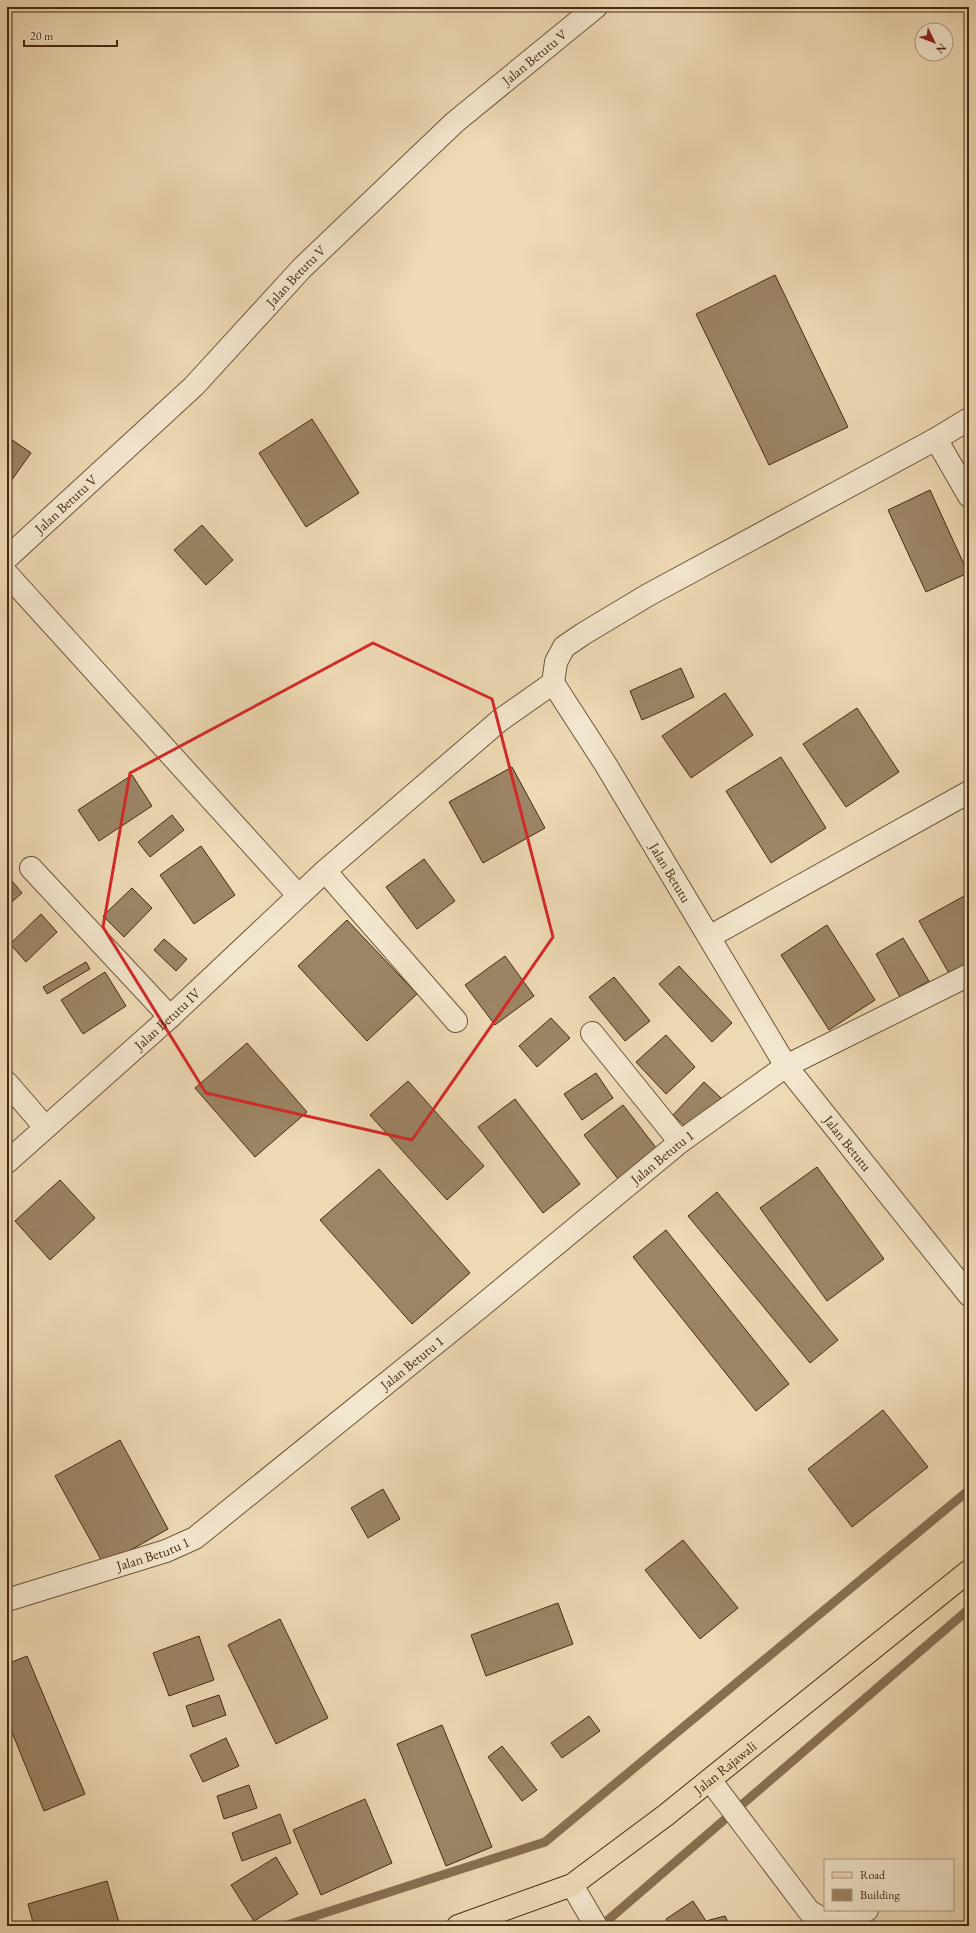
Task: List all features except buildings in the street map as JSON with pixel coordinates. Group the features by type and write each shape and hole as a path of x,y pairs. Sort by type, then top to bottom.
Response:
{"main road":[{"name":"Jalan Rajawali","path":"458,1926 572,1885 710,1780 969,1571"}],"street":[{"name":"Jalan Betutu V","path":"7,558 194,386 302,268 456,122 596,7"},
{"path":"456,1021 325,871 499,721 553,683 556,662 564,647 582,634 648,595 936,440 969,419"},
{"path":"936,440 969,496"},
{"path":"7,574 298,895"},
{"name":"Jalan Betutu","path":"553,683 606,765 786,1066 969,1294"},
{"path":"709,937 969,792"},
{"path":"31,868 170,1017"},
{"name":"Jalan Betutu IV","path":"7,1162 170,1017 325,871"},
{"name":"Jalan Betutu 1","path":"7,1600 166,1551 195,1538 456,1327 680,1142 786,1066 969,975"},
{"path":"592,1033 680,1142"},
{"path":"7,1083 45,1127"},
{"path":"710,1780 809,1911 821,1919 839,1924 859,1916 866,1911"},
{"path":"572,1885 596,1926"}],"highlighted area":[{"path":"373,643 492,699 553,937 412,1140 206,1093 103,927 130,773"}],"waterway":[{"path":"284,1926 545,1842 969,1490"},
{"path":"601,1926 969,1609"}]}
